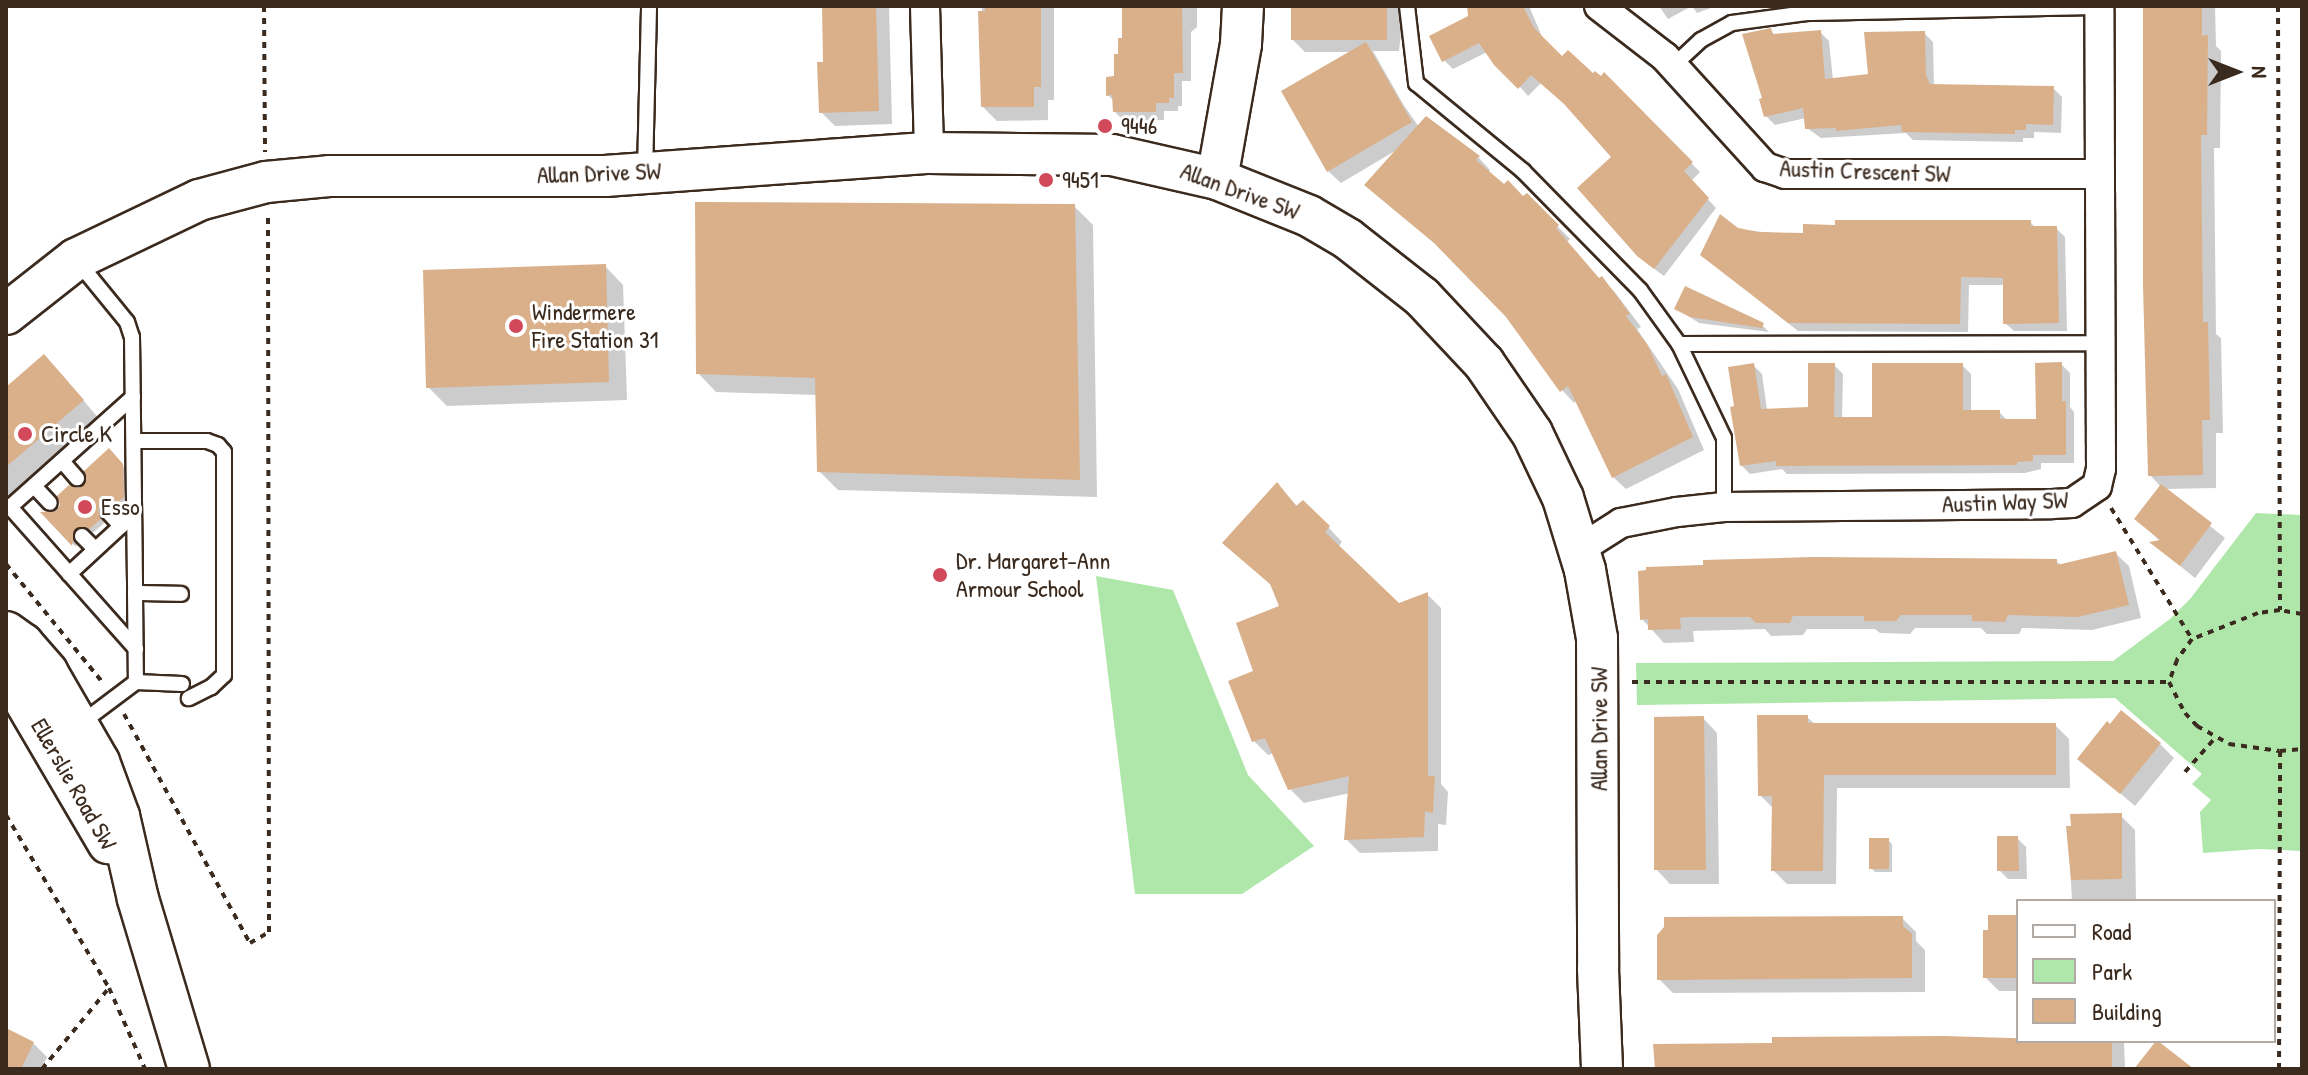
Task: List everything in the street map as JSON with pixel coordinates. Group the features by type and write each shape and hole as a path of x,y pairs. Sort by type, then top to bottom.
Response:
{"street":[{"path":"925,6 929,153"},
{"path":"1217,179 1241,44 1243,6"},
{"name":"Austin Crescent SW","path":"1599,6 1673,66 1765,167 1785,174 2100,174"},
{"name":"Austin Way SW","path":"1580,549 1621,523 1724,507 2072,503 2097,486 2101,469 2099,6"},
{"name":"Allan Drive SW","path":"6,314 76,259 199,200 266,182 329,176 645,173 929,153 1112,155 1217,179 1309,216 1348,239 1422,297 1484,363 1532,433 1563,498 1580,549 1597,638 1600,688 1598,969 1602,1069"},
{"name":"Ellerslie Road SW","path":"6,632 23,644 47,672 80,724 99,762 119,816 138,899 189,1069"},
{"name":"Ellerslie Road SW","path":"6,669 76,784 138,899"}],"lane":[{"path":"645,173 649,6"},
{"path":"1407,6 1416,83 1523,171 1640,290 1679,344 1724,438 1724,507"},
{"path":"1673,66 1701,40 1732,23 1806,13 2099,6"},
{"path":"76,259 127,322 132,337 136,682"},
{"path":"1679,344 2101,343"},
{"path":"133,397 10,507 136,649"},
{"path":"134,441 207,441 218,445 224,452 224,675 211,687 189,698"},
{"path":"62,461 77,478"},
{"path":"34,486 50,503"},
{"path":"108,512 121,526"},
{"path":"69,574 134,513"},
{"path":"82,536 95,549"},
{"path":"135,593 181,594"},
{"path":"80,724 136,682 182,684"}],"path":[{"path":"264,6 266,182"},
{"path":"2278,6 2280,610"},
{"path":"2097,486 2192,639"},
{"path":"2302,614 2280,610 2233,620 2192,639 2177,660 2169,682 2185,713 2229,744 2280,751 2302,749"},
{"path":"1632,682 2169,682"},
{"path":"2185,772 2216,737"},
{"path":"2279,1069 2280,751"},
{"path":"6,815 109,988 145,1069"},
{"path":"42,1069 109,988"}],"green space":[{"path":"2256,513 2302,515 2302,851 2258,849 2203,853 2200,812 2211,800 2192,784 2202,774 2115,698 1637,705 1636,663 2113,661 2170,619 2190,599"},
{"path":"1096,576 1173,590 1248,775 1314,846 1242,894 1135,894"}],"building":[{"path":"822,6 876,6 879,111 819,113 817,62 823,62"},
{"path":"985,6 1041,6 1041,87 1034,87 1034,107 981,107 978,11 985,11"},
{"path":"1122,6 1182,6 1183,73 1174,73 1174,98 1169,98 1169,103 1156,103 1156,112 1113,112 1112,95 1106,96 1106,77 1114,76 1114,54 1118,54 1118,38 1122,38"},
{"path":"1291,6 1387,6 1387,40 1291,40"},
{"path":"1467,6 1523,6 1534,28 1562,56 1568,50 1593,73 1595,71 1601,76 1604,72 1693,162 1684,171 1709,198 1654,269 1637,256 1577,188 1611,157 1564,104 1531,75 1518,89 1494,65 1479,43 1442,62 1429,36 1468,16"},
{"path":"2143,6 2202,6 2202,36 2208,35 2207,135 2201,135 2203,322 2208,322 2210,420 2202,420 2203,475 2148,476 2143,285"},
{"path":"1771,28 1773,34 1821,30 1825,79 1868,74 1864,32 1925,31 1926,75 1930,84 2054,86 2053,125 2026,124 2026,130 2015,130 2015,134 1902,132 1901,125 1836,131 1836,128 1805,129 1803,108 1764,117 1759,99 1762,98 1742,34"},
{"path":"1366,42 1412,122 1327,172 1281,91"},
{"path":"1426,116 1480,156 1476,160 1504,184 1508,180 1523,196 1527,193 1559,225 1556,228 1599,278 1602,276 1630,314 1626,316 1647,344 1662,376 1666,374 1693,437 1612,478 1568,386 1560,392 1506,317 1434,243 1364,185"},
{"path":"695,202 1075,204 1080,480 817,472 815,378 696,374"},
{"path":"1720,214 1738,228 1759,232 1803,233 1803,224 1835,225 1835,220 2031,220 2031,226 2057,226 2059,323 2003,324 2003,278 1961,277 1960,324 1788,323 1700,255"},
{"name":"Windermere Fire Station 31","path":"606,264 609,382 426,388 423,270"},
{"path":"1685,286 1764,323 1762,328 1690,317 1674,309"},
{"name":"Circle K","path":"44,354 84,400 6,467 6,387"},
{"path":"2062,362 2066,455 2033,455 2033,461 2017,462 2017,465 1776,466 1776,461 1740,466 1730,407 1734,406 1728,367 1754,363 1761,409 1808,407 1808,363 1835,363 1834,417 1872,417 1872,363 1963,363 1963,410 2000,410 2000,419 2036,419 2035,363"},
{"path":"109,448 123,464 124,497 115,505 102,504 98,510 101,519 89,529 76,528 72,546 40,512 56,511 60,505 57,496 69,485 78,488 84,485 84,471"},
{"path":"1277,482 1296,506 1303,500 1330,526 1325,532 1399,603 1428,592 1428,776 1435,776 1433,813 1425,811 1424,837 1344,840 1349,776 1288,790 1265,738 1252,742 1228,681 1253,671 1236,623 1279,606 1270,584 1222,543"},
{"path":"2161,484 2212,523 2180,566 2149,542 2160,540 2134,519"},
{"path":"2116,551 2129,605 2077,617 2008,615 2005,622 1972,621 1972,615 1901,615 1896,621 1864,621 1864,616 1793,616 1790,623 1756,623 1750,617 1688,617 1680,618 1681,629 1648,630 1648,619 1640,620 1638,571 1646,570 1646,567 1703,565 1703,560 1814,557 2057,559 2057,565"},
{"path":"2121,710 2161,743 2120,794 2077,759 2107,721 2110,724"},
{"path":"1757,715 1808,715 1808,723 2056,723 2056,775 1824,775 1823,871 1771,871 1772,796 1758,796"},
{"path":"1704,716 1706,870 1654,870 1654,717"},
{"path":"2122,813 2122,879 2071,880 2066,826 2071,826 2070,814"},
{"path":"1997,836 2018,836 2019,871 1997,871"},
{"path":"1869,838 1889,838 1889,869 1869,869"},
{"path":"1988,915 2016,915 2016,978 1983,978 1983,930 1988,930"},
{"path":"1903,916 1903,926 1912,934 1912,978 1657,980 1657,935 1664,927 1664,917"},
{"path":"6,1028 34,1042 21,1069 6,1069"},
{"path":"1944,1036 2016,1038 2016,1043 2112,1043 2112,1069 1655,1069 1653,1044 1772,1043 1772,1037"},
{"path":"2154,1043 2161,1043 2194,1069 2134,1069"}],"place":[{"name":"9446","path":"1105,126"},
{"name":"9451","path":"1046,180"},
{"name":"Windermere Fire Station 31","path":"516,326"},
{"name":"Circle K","path":"25,434"},
{"name":"Esso","path":"85,507"},
{"name":"Dr. Margaret-Ann Armour School","path":"940,575"}]}
